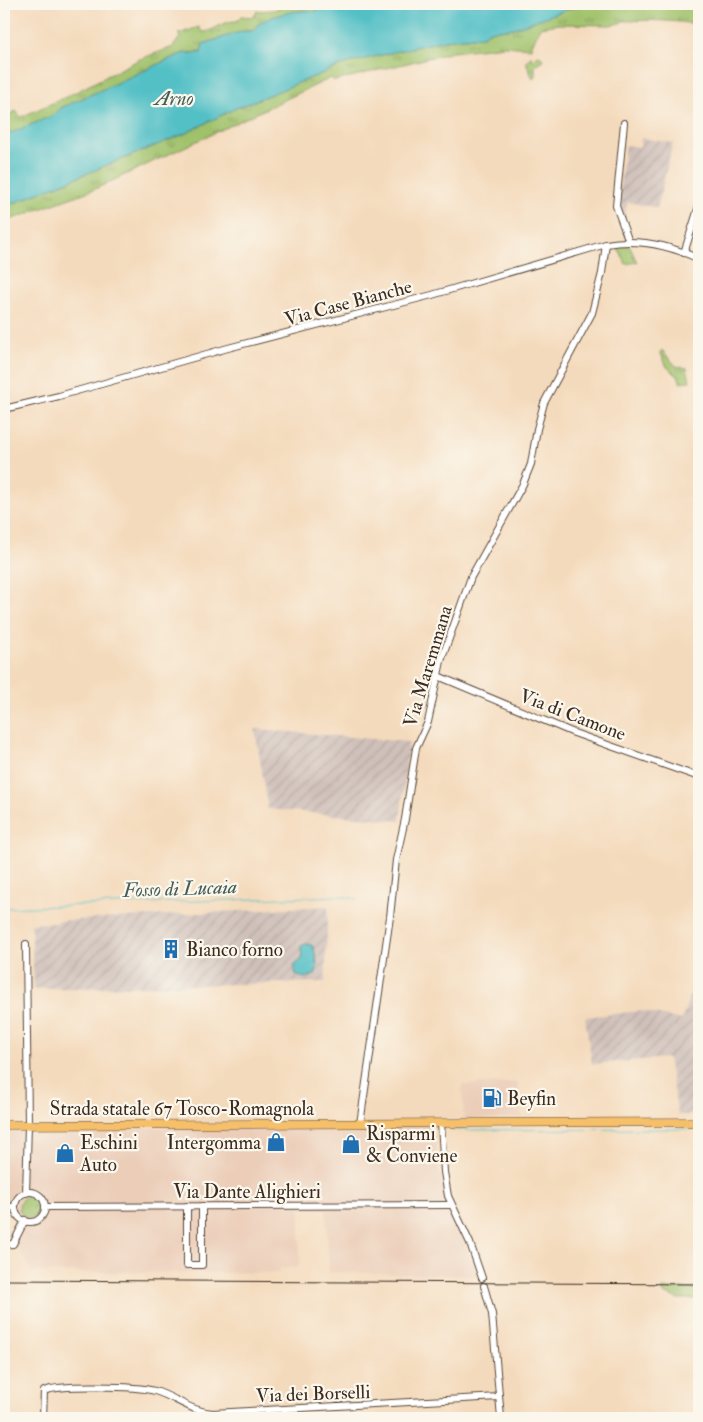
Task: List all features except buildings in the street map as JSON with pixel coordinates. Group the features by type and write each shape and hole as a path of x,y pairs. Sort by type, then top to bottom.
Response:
{"main road":[{"name":"Strada statale 67 Tosco-Romagnola","path":"4,1125 699,1122"}],"street":[{"path":"624,123 616,206 629,242"},
{"path":"684,252 699,206"},
{"name":"Via Case Bianche","path":"4,409 59,396 228,348 413,300 606,244 629,242 655,244 684,252 699,259"},
{"name":"Via Maremmana","path":"360,1124 397,854 405,819 415,752 429,717 438,676 470,577 523,484 531,464 536,428 544,403 592,313 602,273 606,244"},
{"name":"Via di Camone","path":"438,676 574,733 699,777"},
{"path":"26,944 28,1125 26,1192 18,1199 16,1207 18,1215 25,1220 32,1221 39,1218 45,1207 44,1200 38,1194 26,1192"},
{"path":"440,1123 444,1172 450,1205 470,1244 482,1278"},
{"name":"Via Dante Alighieri","path":"45,1207 450,1205"},
{"path":"187,1206 187,1265 202,1265 202,1206"},
{"path":"4,1207 16,1207"},
{"path":"4,1245 13,1244 25,1220"},
{"path":"484,1286 492,1314 501,1418"},
{"name":"Via dei Borselli","path":"43,1418 44,1391 60,1388 137,1387 165,1395 200,1412 213,1413 499,1397"}],"shaded area":[{"path":"641,138 673,143 657,208 628,202 623,218 618,205 625,145 640,147"},
{"path":"255,729 409,742 400,821 268,809"},
{"path":"328,906 325,982 34,989 31,924 56,923 56,925 58,921"},
{"path":"690,994 699,996 699,1115 678,1115 668,1058 592,1064 585,1017 641,1011 682,1020"},
{"name":"Beyfin","path":"518,1082 522,1118 464,1119 462,1085"},
{"path":"430,1126 436,1137 439,1171 449,1208 478,1276 329,1272 326,1209 300,1209 300,1263 296,1268 279,1268 279,1273 32,1272 16,1246 24,1226 16,1222 10,1212 4,1211 4,1128"}],"green space":[{"path":"285,4 335,4 316,13 303,10 283,15 258,24 252,31 243,31 203,44 201,52 184,53 172,58 61,108 54,115 4,136 4,117 16,111 21,117 66,97 140,59 173,47 180,37 178,34 199,27 202,32 211,30 227,22 237,21 241,16 254,17 257,11 274,10"},
{"path":"583,4 699,4 699,25 652,21 623,21 610,25 559,24 540,27 531,48 504,46 453,52 334,81 331,78 95,189 4,222 4,207 184,134 234,109 348,63 445,40 483,36 490,31 514,28"},
{"path":"538,55 543,60 535,65 535,76 533,79 526,62 531,56 533,60"},
{"path":"629,245 637,262 626,264 617,246"},
{"path":"662,350 676,366 687,368 690,381 680,382 679,377 667,367 660,352"},
{"path":"26,1196 34,1196 41,1203 41,1211 34,1218 26,1218 19,1211 19,1203"},
{"path":"662,1289 699,1289 699,1299 677,1299 664,1294"}],"water":[{"name":"Arno","path":"335,4 583,4 514,28 490,31 483,36 445,40 348,63 234,109 184,134 4,207 4,136 54,115 61,108 172,58 184,53 201,53 203,44 243,31 252,31 260,23 280,15 295,11 316,12 317,9 322,10"},
{"path":"306,944 312,945 317,968 315,975 304,978 296,975 294,966 302,959 301,946"}],"waterway":[{"name":"Fosso di Lucaia","path":"4,908 340,896 357,899"},
{"path":"452,1130 699,1129"}],"railway":[{"path":"4,1280 699,1284"}],"place":[{"name":"Bianco forno","path":"171,949"},
{"name":"Beyfin","path":"492,1098"},
{"name":"Intergomma","path":"276,1142"},
{"name":"Risparmi & Conviene","path":"351,1144"},
{"name":"Eschini Auto","path":"65,1153"}]}
